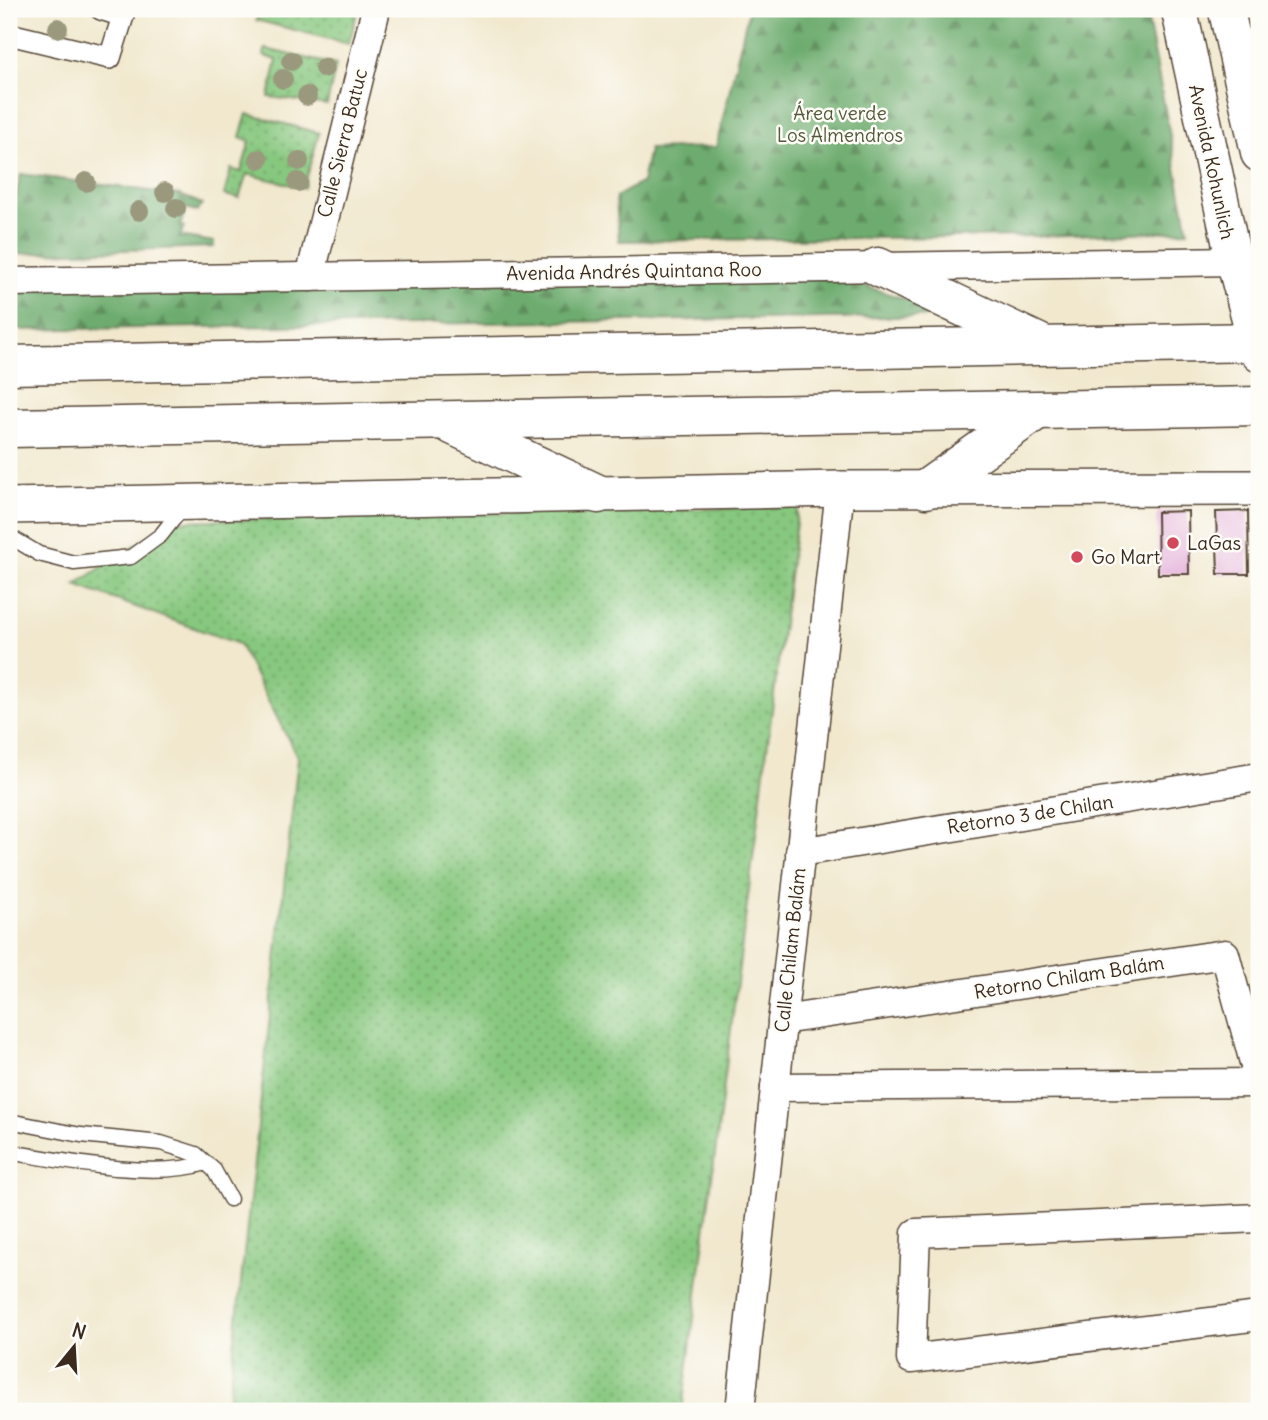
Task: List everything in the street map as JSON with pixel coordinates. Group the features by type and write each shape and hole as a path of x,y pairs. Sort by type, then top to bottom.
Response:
{"main road":[{"path":"878,267 1047,346"},
{"path":"9,365 1047,346 1258,346"},
{"path":"9,428 1259,406"},
{"path":"926,489 1036,411"},
{"path":"444,421 598,494"}],"street":[{"path":"9,34 110,58 123,16 101,9"},
{"name":"Calle Sierra Batuc","path":"310,277 376,9"},
{"name":"Avenida Kohunlich","path":"1179,9 1247,260 1258,346"},
{"path":"1226,9 1259,154"},
{"name":"Avenida Andrés Quintana Roo","path":"9,282 1247,260"},
{"path":"9,506 840,489 1259,488"},
{"name":"Calle Chilam Balám","path":"740,1411 840,489"},
{"name":"Retorno 3 de Chilan","path":"800,852 1259,776"},
{"name":"Retorno Chilam Balám","path":"775,1087 1259,1082 1225,954 782,1020"},
{"path":"1259,1218 916,1233 911,1359 1259,1316"}],"lane":[{"path":"9,536 39,554 74,563 131,557 161,535 187,502"},
{"path":"9,1121 81,1135 161,1143 196,1154 214,1170 230,1199"},
{"path":"9,1152 67,1162 149,1170 189,1168 206,1163"}],"green space":[{"path":"261,9 358,9 349,44 256,20"},
{"name":"Área verde Los Almendros","path":"749,9 1146,9 1188,231 1041,236 619,241 616,197 642,182 649,149 716,147"},
{"path":"265,49 336,65 327,105 269,97 277,60 264,56"},
{"path":"247,114 319,133 304,188 247,174 239,198 224,195 231,169 241,172 250,141 240,137"},
{"path":"21,174 180,195 202,204 197,211 186,208 180,236 214,242 214,247 12,254 16,195"},
{"path":"819,277 862,285 957,316 9,330 9,288"},
{"path":"798,507 682,1411 227,1411 298,758 239,644 75,585 172,521"}],"building":[{"name":"LaGas","path":"1188,511 1189,574 1158,574 1157,512"},
{"name":"LaGas","path":"1248,511 1249,574 1218,574 1216,512"}],"place":[{"name":"LaGas","path":"1173,543"},
{"name":"Go Mart","path":"1077,557"}]}
